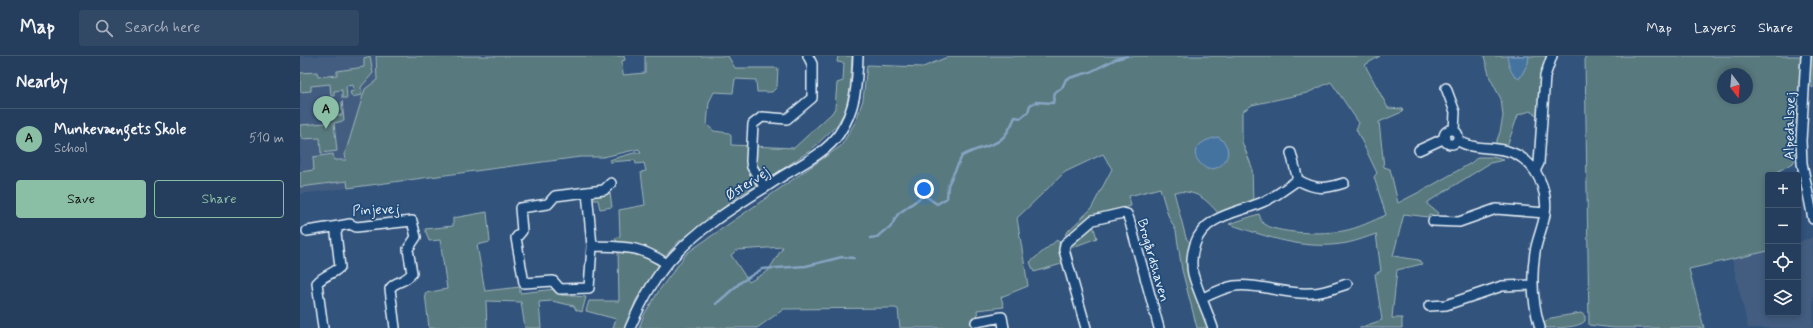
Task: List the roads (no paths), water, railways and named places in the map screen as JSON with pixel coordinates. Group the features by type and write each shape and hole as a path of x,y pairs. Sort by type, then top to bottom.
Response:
{"street":[{"path":"765,188 752,168 753,124 762,117 787,119 812,98 812,64 808,56"},
{"name":"Østervej","path":"630,328 642,302 667,264 696,235 818,153 838,135 851,112 856,92 858,56"},
{"path":"1535,171 1539,163 1545,76 1552,56"},
{"name":"Alpedalsvej","path":"1806,56 1801,141 1802,163 1813,219"},
{"path":"1446,88 1455,112 1454,131 1457,134 1457,140"},
{"path":"1419,150 1444,138 1447,132 1454,131"},
{"path":"1444,138 1451,144 1457,140"},
{"path":"1457,140 1465,145 1499,148 1514,152 1526,161 1535,171 1541,182 1544,193 1545,213 1535,252 1532,285 1540,328"},
{"path":"1291,153 1298,180"},
{"path":"1298,180 1316,188 1326,188 1344,183"},
{"path":"1213,328 1193,274 1192,261 1197,238 1206,226 1218,218 1267,201 1298,180"},
{"path":"587,192 592,246 589,288 560,289 553,281 524,283 516,238 522,231 520,208 548,204 555,196 587,192 604,190 611,183"},
{"path":"1433,221 1459,222 1496,209 1545,213"},
{"name":"Brogårdshaven","path":"1086,328 1064,250 1065,244 1093,220 1123,213 1127,214 1130,222 1159,328"},
{"name":"Pinjevej","path":"307,231 350,224 356,227 412,221 416,237 408,249 412,273 407,280 396,283 390,289 395,328"},
{"name":"Pinjevej","path":"323,328 317,283 326,274 333,274 340,267 336,233 339,226"},
{"path":"592,246 635,248 650,253 667,264"},
{"path":"1202,298 1234,286 1247,285 1295,293 1312,293 1347,284"},
{"path":"1428,306 1446,305 1502,286 1532,285"},
{"path":"976,322 1002,317 1004,328"}],"waterway":[{"path":"870,238 877,237 890,228 898,214 924,195 937,204 947,198 948,185 962,156 971,151 999,141 1005,136 1015,117 1021,118 1028,112 1030,105 1036,102 1053,103 1055,92 1062,88 1066,79 1090,72 1116,59 1127,56"},
{"path":"716,304 741,282 762,269 806,266 842,257 854,258"}],"place":[{"name":"Munkevængets Skole","path":"326,129"}]}
